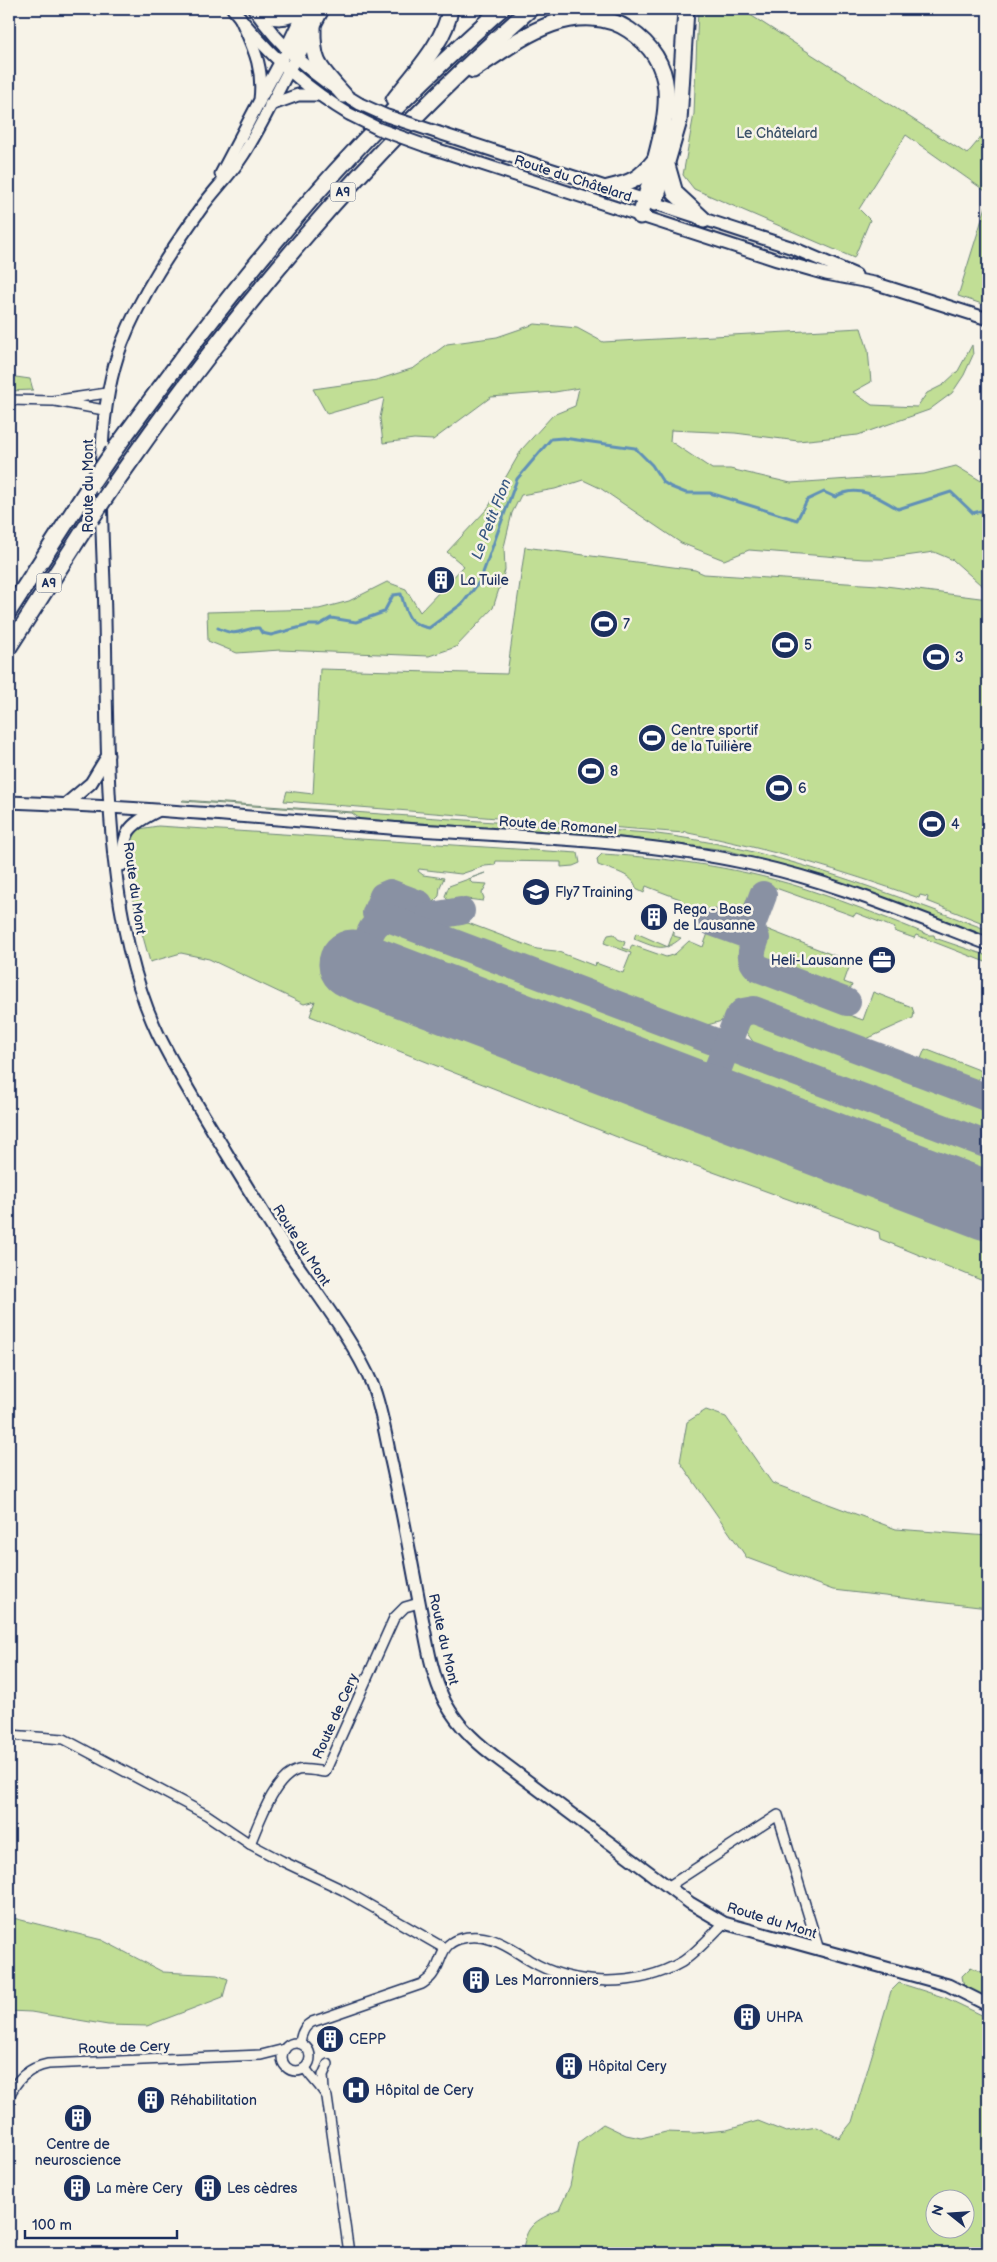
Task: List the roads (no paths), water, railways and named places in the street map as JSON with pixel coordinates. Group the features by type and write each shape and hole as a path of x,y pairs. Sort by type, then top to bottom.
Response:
{"highway":[{"path":"259,9 268,14 284,17 300,9"},
{"path":"292,53 307,9"},
{"path":"292,53 313,26 321,9"},
{"path":"361,144 438,39 445,27 450,9"},
{"name":"A9","path":"9,611 113,452 234,290 303,208 361,144 430,75 501,9"},
{"name":"A9","path":"9,647 113,486 179,393 280,264 363,171 442,89 530,9"},
{"path":"608,188 623,185 639,178 661,162 675,138 681,105 686,9"},
{"path":"442,89 526,36 561,21 597,18 615,23 631,31 645,43 656,58 664,74 667,92 667,111 661,162 645,218"},
{"path":"313,26 313,49 317,64 344,95"},
{"path":"661,162 675,193 704,220"}],"main road":[{"name":"Route du Châtelard","path":"254,9 292,53 344,95 387,116 793,248 874,283"},
{"name":"Route du Châtelard","path":"236,13 284,66 319,96 349,114 387,132 645,218 804,268 874,283 988,319"},
{"name":"Route du Mont","path":"236,13 260,65 265,102"},
{"name":"Route du Mont","path":"292,53 265,102 242,157 204,204 160,270 136,312 121,346 104,410 102,449 103,506 108,755 111,807 120,899 130,955 140,989 156,1029 174,1064 277,1236 363,1365 373,1388 401,1503 430,1659 440,1691 451,1712 467,1733 502,1762 670,1886 690,1903 724,1924 948,1985 988,2005"},
{"path":"265,102 298,95 319,96"},
{"path":"66,804 94,779 108,755"},
{"name":"Route de Romanel","path":"9,802 159,810 592,841 677,850 748,863 798,876 862,897 988,944"},
{"path":"120,899 122,852 127,831 134,824 159,810"}],"street":[{"path":"9,400 52,401 107,393"},
{"path":"52,401 104,410"},
{"name":"Route de Cery","path":"250,1844 265,1807 284,1778 299,1769 325,1772 394,1618 405,1607 419,1603"},
{"path":"9,1735 64,1739 207,1815 250,1844 284,1863 343,1890 444,1948"},
{"path":"670,1886 778,1815 819,1950"},
{"path":"300,2043 306,2025 312,2022 422,1984 434,1973 444,1948 459,1939 482,1936 499,1942 550,1971 572,1978 602,1981 632,1978 664,1971 684,1960 724,1924"},
{"path":"300,2043 307,2048 310,2055 305,2068 298,2071 287,2068 282,2061 285,2049 292,2044 300,2043"},
{"name":"Route de Cery","path":"9,2097 14,2084 28,2071 48,2064 261,2055 285,2049"},
{"path":"328,2064 323,2075 324,2090 327,2097 334,2138 349,2253"},
{"path":"305,2068 312,2080 324,2090"}],"waterway":[{"name":"Le Petit Flon","path":"218,628 236,633 259,628 262,633 271,635 309,625 319,625 331,618 356,622 384,612 393,595 401,594 409,617 421,626 429,628 463,603 480,581 517,479 551,439 563,438 635,448 652,465 663,482 671,487 686,493 710,493 797,520 807,500 824,492 835,497 851,491 860,491 876,496 898,509 951,492 973,513 988,509"}],"place":[{"name":"La Tuile","path":"441,580"},
{"name":"7","path":"604,624"},
{"name":"5","path":"785,645"},
{"name":"3","path":"936,657"},
{"name":"Centre sportif de la Tuilière","path":"652,738"},
{"name":"8","path":"591,771"},
{"name":"6","path":"779,788"},
{"name":"4","path":"932,824"},
{"name":"Fly7 Training","path":"536,892"},
{"name":"Rega - Base de Lausanne","path":"654,917"},
{"name":"Heli-Lausanne","path":"882,960"},
{"name":"Les Marronniers","path":"476,1980"},
{"name":"UHPA","path":"747,2017"},
{"name":"CEPP","path":"330,2039"},
{"name":"Hôpital Cery","path":"569,2066"},
{"name":"Hôpital de Cery","path":"356,2090"},
{"name":"Réhabilitation","path":"151,2100"},
{"name":"Centre de neuroscience","path":"78,2118"},
{"name":"La mère Cery","path":"77,2188"},
{"name":"Les cèdres","path":"208,2188"}],"park label":[{"name":"Le Châtelard","path":"777,133"}]}
